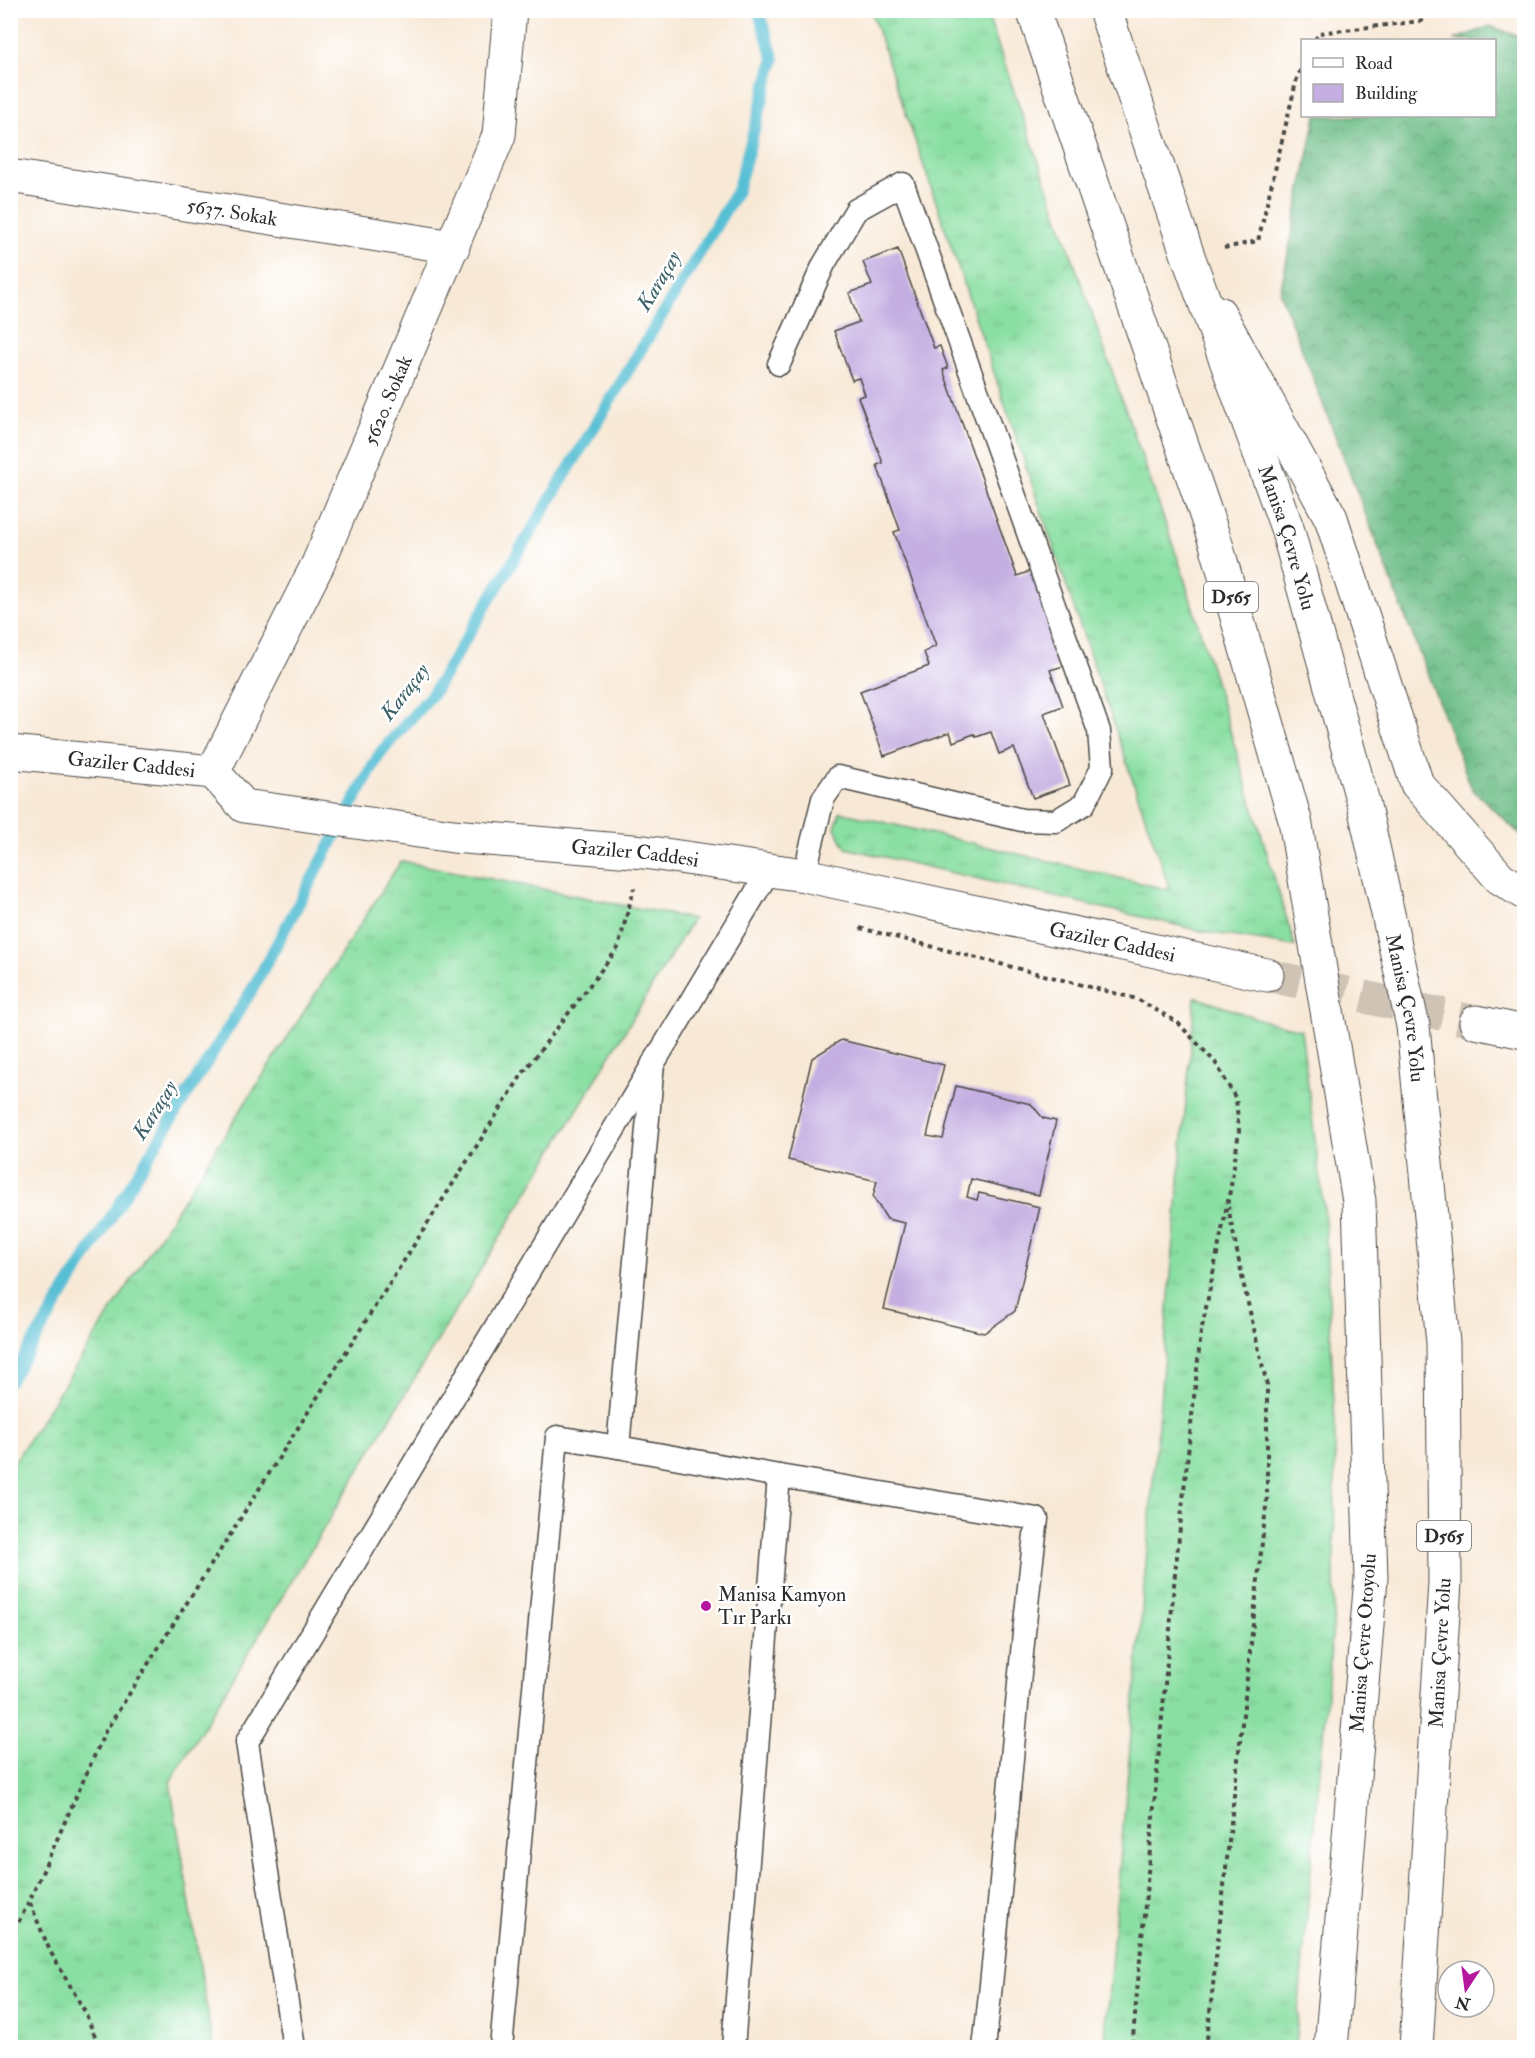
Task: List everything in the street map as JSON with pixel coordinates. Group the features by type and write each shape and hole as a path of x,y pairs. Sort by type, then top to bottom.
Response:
{"main road":[{"name":"5620. Sokak","path":"213,772 318,564 499,135 510,10"},
{"name":"Manisa Çevre Otoyolu","path":"1033,10 1216,544 1295,820 1359,1202 1371,1578 1331,2048"},
{"name":"Manisa Çevre Yolu","path":"1105,10 1188,256 1287,528 1364,806 1413,1026 1443,1343 1445,1582 1416,2048"},
{"name":"5637. Sokak","path":"10,176 453,247"},
{"path":"1188,256 1331,518 1417,784 1500,878 1524,893"},
{"name":"Gaziler Caddesi","path":"10,752 213,772 244,806 453,836 644,852 804,875 1267,975"},
{"path":"1476,1022 1524,1032"}],"lane":[{"path":"779,364 824,264 856,210 903,184 1093,712 1099,730 1101,768 1084,804 1056,821 1022,820 838,777 823,799 804,875"},
{"path":"294,2048 247,1742 770,869"},
{"path":"618,1447 653,1063"},
{"path":"501,2048 556,1437 1037,1519 1024,1619 984,2048"},
{"path":"733,2048 778,1476"}],"path":[{"path":"1316,39 1319,33 1421,21 1427,10"},
{"path":"1188,256 1258,241 1301,69"},
{"path":"10,1938 29,1902 105,1732 523,1073 618,948 644,852"},
{"path":"860,928 1137,999 1177,1022 1215,1062 1236,1099 1239,1131 1228,1205 1201,1332 1175,1574 1132,2048"},
{"path":"1206,2048 1267,1498 1267,1385 1228,1205"},
{"path":"29,1902 50,1951 84,2010 100,2048"}],"green space":[{"path":"871,11 986,11 1181,568 1295,946 1206,932 846,848 835,828 840,812 1170,890"},
{"path":"1490,26 1524,38 1524,838 1472,789 1280,293 1316,117 1496,117 1496,39 1457,39"},
{"path":"401,861 693,919 170,1782 213,2047 11,2047 11,1467"},
{"path":"1195,997 1262,1020 1301,1030 1325,1217 1335,1425 1334,1615 1295,2047 1104,2047"}],"building":[{"path":"898,249 934,348 940,346 948,368 943,370 1017,576 1033,570 1067,665 1050,670 1063,706 1044,713 1070,785 1033,798 1014,748 999,754 991,732 976,737 974,734 953,742 950,732 884,756 860,691 929,666 924,652 936,646 894,532 900,530 877,465 883,463 858,397 865,395 859,378 852,380 834,331 859,322 849,293 872,285 863,262"},
{"path":"841,1040 944,1065 927,1136 943,1139 956,1086 1031,1104 1043,1118 1056,1121 1039,1195 971,1179 967,1197 977,1200 979,1193 1040,1207 1015,1311 984,1333 884,1309 905,1223 887,1219 873,1197 877,1181 788,1160 812,1058"}],"waterway":[{"name":"Karaçay","path":"10,1380 253,988 380,753 433,693 737,191 774,59 758,10"}],"tunnel":[{"path":"1267,975 1476,1022"}],"place":[{"name":"Manisa Kamyon Tır Parkı","path":"706,1606"}]}
